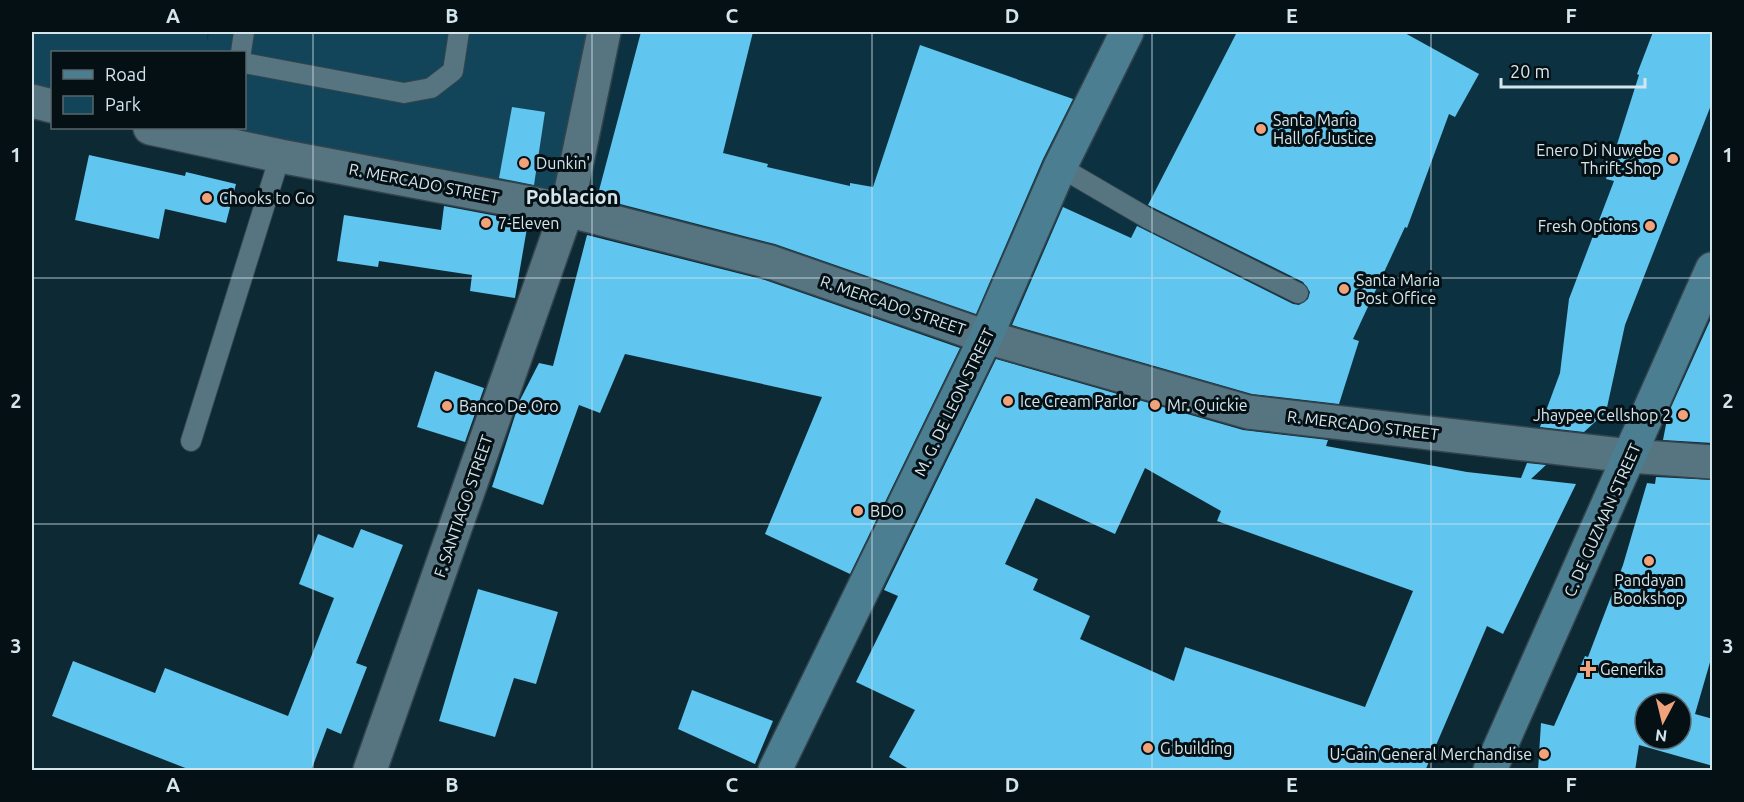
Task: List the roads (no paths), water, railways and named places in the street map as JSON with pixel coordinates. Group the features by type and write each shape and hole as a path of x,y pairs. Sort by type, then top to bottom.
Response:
{"main road":[{"name":"M. G. DE LEON STREET","path":"775,771 986,337 1059,167 1127,32"},
{"name":"C. DE GUZMAN STREET","path":"1490,771 1713,269"}],"street":[{"name":"F. SANTIAGO STREET","path":"370,771 567,210 604,32"},
{"path":"32,101 51,105"},
{"name":"R. MERCADO STREET","path":"155,129 280,156 567,210 770,262 986,337 1248,412 1630,456 1713,462"}],"lane":[{"path":"241,51 244,32"},
{"path":"246,63 404,93 431,88 453,71 459,32"},
{"path":"191,441 280,156"},
{"path":"1059,167 1149,219 1298,293"}],"place":[{"name":"Santa Maria Hall of Justice","path":"1261,129"},
{"name":"Enero Di Nuwebe Thrift Shop","path":"1673,159"},
{"name":"Dunkin'","path":"524,163"},
{"name":"Chooks to Go","path":"207,198"},
{"name":"7-Eleven","path":"486,223"},
{"name":"Fresh Options","path":"1650,226"},
{"name":"Santa Maria Post Office","path":"1344,289"},
{"name":"Ice Cream Parlor","path":"1008,401"},
{"name":"Mr. Quickie","path":"1155,405"},
{"name":"Banco De Oro","path":"447,406"},
{"name":"Jhaypee Cellshop 2","path":"1683,415"},
{"name":"BDO","path":"858,511"},
{"name":"Pandayan Bookshop","path":"1649,561"},
{"name":"Generika","path":"1588,669"},
{"name":"G building","path":"1148,748"},
{"name":"U-Gain General Merchandise","path":"1544,754"}],"district":[{"name":"Poblacion","path":"572,197"}]}
